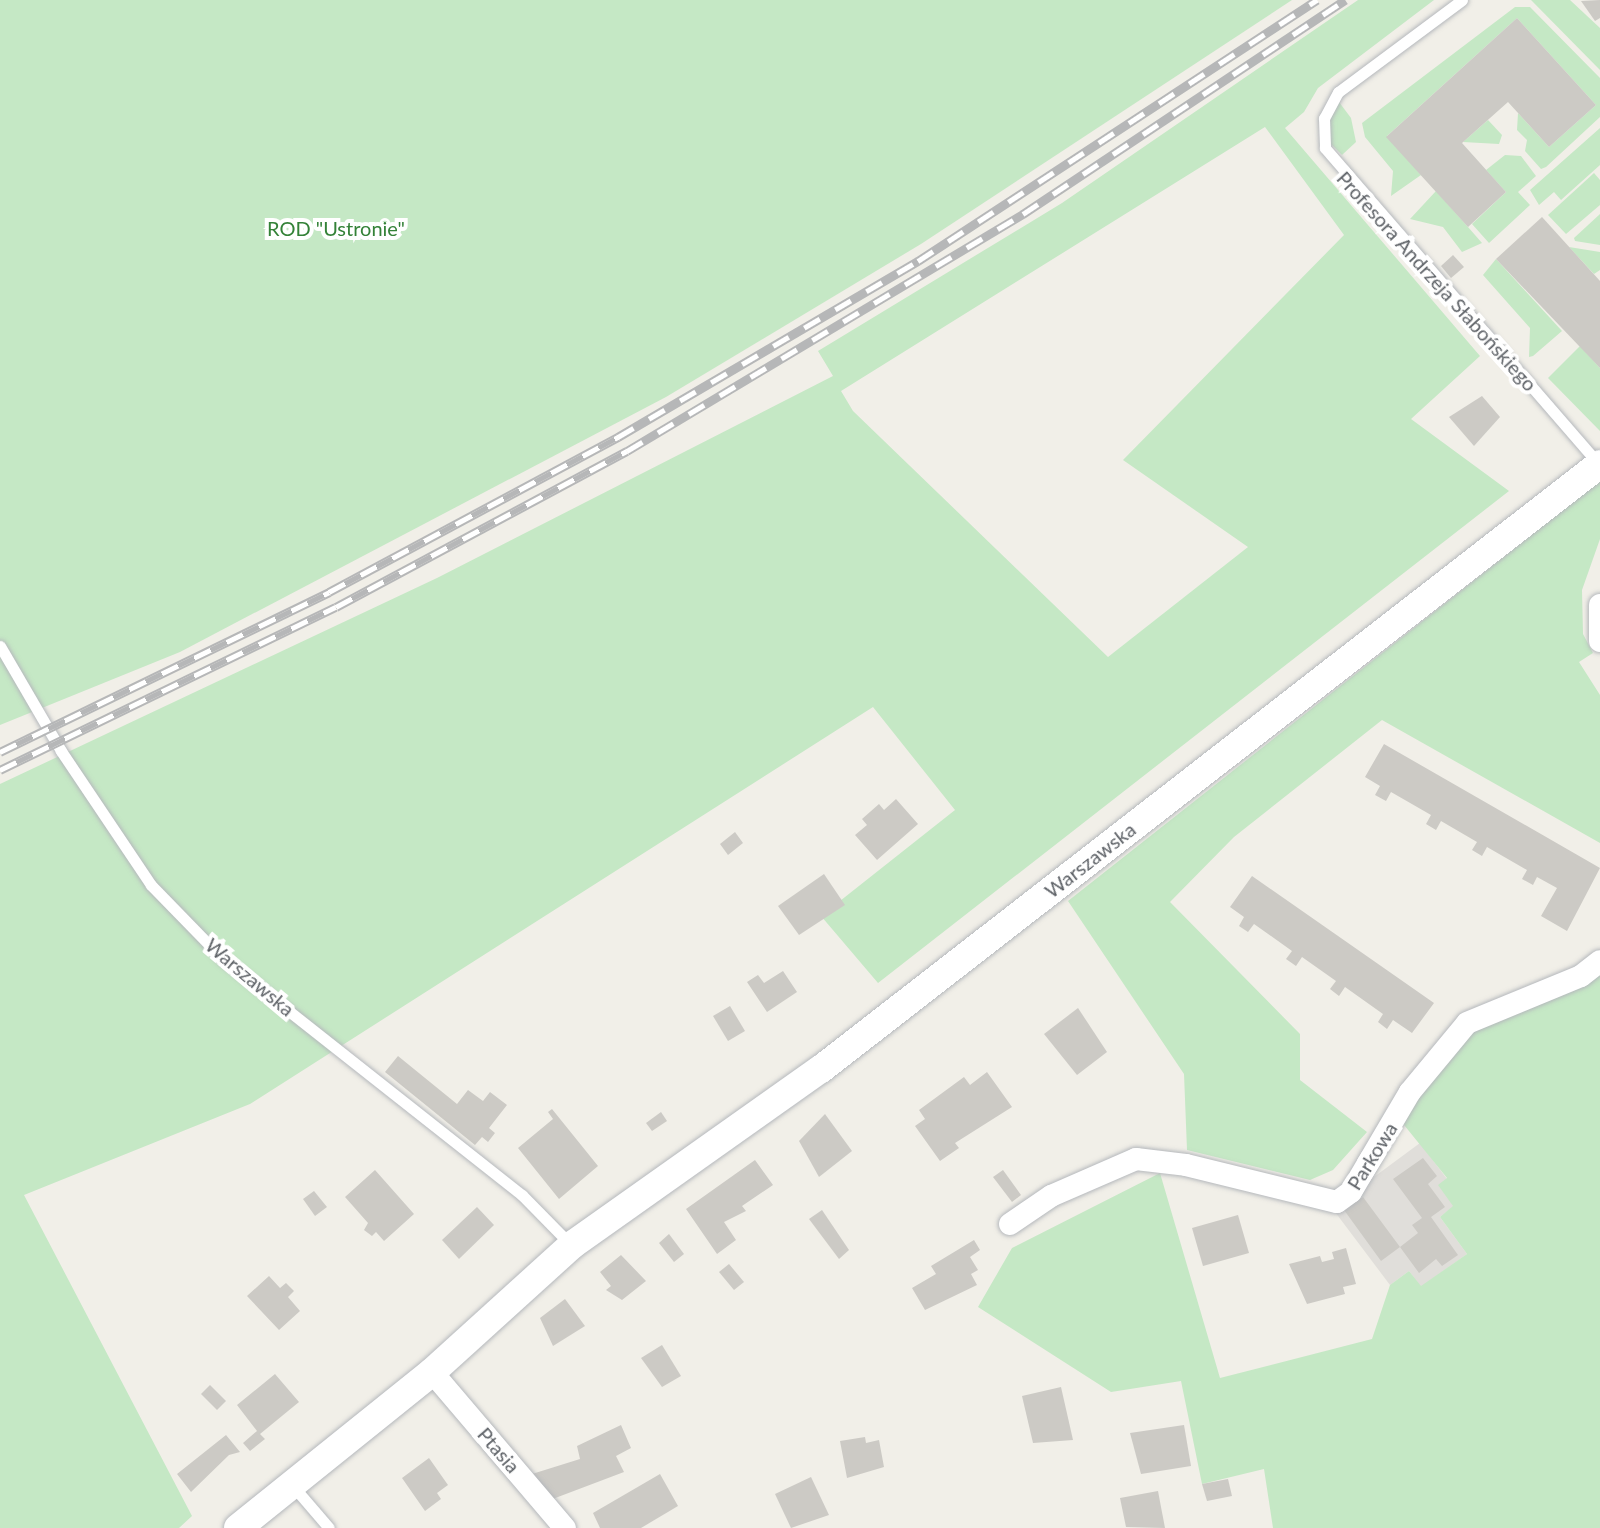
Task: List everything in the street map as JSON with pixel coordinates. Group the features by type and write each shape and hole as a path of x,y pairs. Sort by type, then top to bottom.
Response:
{"street":[{"name":"Warszawska","path":"238,1528 432,1372 572,1245 821,1069 1600,464"},
{"path":"1600,605 1600,641"},
{"name":"Parkowa","path":"1010,1224 1051,1196 1136,1159 1186,1165 1337,1202 1351,1192 1410,1092 1467,1023 1581,976 1600,961"},
{"name":"Ptasia","path":"432,1372 565,1528"}],"lane":[{"name":"Profesora Andrzeja Słabońskiego","path":"1462,0 1338,92 1324,118 1325,148 1600,464"},
{"name":"Warszawska","path":"0,646 61,751 151,885 223,959 522,1195 572,1245"},
{"path":"293,1486 329,1528"}],"shaded area":[{"path":"1420,1143 1447,1179 1454,1206 1440,1217 1467,1254 1421,1287 1409,1271 1390,1285 1332,1208"}],"green space":[{"name":"ROD \"Ustronie\"","path":"0,0 1292,0 921,244 666,397 180,652 0,725"},
{"path":"1358,0 1434,0 1318,88 1304,112 1285,128 1480,356 1411,419 1509,491 878,983 821,916 955,810 873,707 250,1104 24,1195 192,1516 179,1528 0,1528 0,784 437,578 833,376 818,351 1062,203","holes":["1265,127 1344,235 1123,460 1248,547 1108,657 853,411 841,391"]},
{"path":"1531,0 1570,0 1600,28 1600,70"},
{"path":"1515,7 1530,7 1600,78 1600,117 1546,167 1541,169 1525,151 1527,140 1517,130 1518,113 1549,147 1596,105 1517,18 1387,136 1421,175 1391,196 1393,171 1365,137 1362,123"},
{"path":"1339,102 1351,118 1356,142 1342,155 1331,144 1327,121"},
{"path":"1488,120 1502,135 1499,144 1463,142"},
{"path":"1600,128 1600,165 1561,200 1554,192 1539,205 1530,190"},
{"path":"1505,155 1521,156 1536,176 1518,192 1530,205 1489,243 1472,224 1506,192 1486,170"},
{"path":"1594,173 1600,180 1600,205 1566,234 1548,215"},
{"path":"1436,191 1482,243 1462,252 1443,227 1410,219"},
{"path":"1600,214 1600,245 1575,241 1574,238"},
{"path":"1569,247 1600,252 1600,270 1594,274"},
{"path":"1496,259 1562,331 1533,356 1529,357 1530,328 1483,275"},
{"path":"1580,346 1600,368 1600,431 1548,378"},
{"path":"1600,481 1600,539 1582,590 1583,634 1593,653 1579,662 1600,695 1600,843 1382,720 1234,837 1170,902 1300,1034 1300,1080 1367,1132 1333,1170 1310,1180 1187,1150 1184,1074 1068,901"},
{"path":"1600,961 1600,1528 1273,1528 1264,1469 1202,1484 1181,1381 1111,1392 978,1307 1012,1248 1160,1173 1220,1378 1372,1339 1390,1285 1409,1271 1421,1286 1467,1254 1440,1217 1453,1206 1438,1185 1447,1178 1400,1120 1467,1023"}],"building":[{"path":"1600,0 1600,18 1595,21 1581,1"},
{"path":"1517,18 1596,105 1549,147 1508,102 1462,143 1506,192 1468,227 1386,137"},
{"path":"1542,217 1600,281 1600,368 1496,259"},
{"path":"1453,255 1464,267 1451,278 1441,266"},
{"path":"1482,396 1500,417 1474,446 1449,417"},
{"path":"1384,744 1600,868 1567,931 1541,916 1557,888 1537,877 1533,885 1522,879 1527,870 1487,847 1482,856 1472,850 1477,842 1441,821 1436,830 1426,824 1431,815 1391,792 1386,801 1375,795 1380,786 1365,777"},
{"path":"896,799 918,824 877,860 855,835 867,825 862,819 879,804 884,810"},
{"path":"735,832 743,843 728,855 720,844"},
{"path":"824,874 845,905 799,935 778,906"},
{"path":"1252,876 1434,1003 1412,1033 1393,1020 1387,1029 1378,1022 1383,1014 1345,987 1339,996 1330,989 1336,981 1302,957 1296,966 1286,959 1292,951 1254,924 1248,932 1239,926 1244,917 1230,907"},
{"path":"783,971 797,992 767,1012 747,982 758,975 764,983"},
{"path":"730,1006 745,1031 728,1041 713,1016"},
{"path":"1078,1008 1107,1052 1077,1075 1044,1034"},
{"path":"398,1056 457,1104 468,1090 483,1101 490,1092 507,1105 489,1128 495,1133 488,1142 482,1137 475,1145 385,1072"},
{"path":"987,1072 1012,1107 955,1143 959,1148 940,1161 915,1126 925,1119 919,1110 964,1077 970,1085"},
{"path":"552,1109 598,1166 559,1199 518,1148 553,1119 548,1112"},
{"path":"661,1112 667,1121 652,1131 646,1123"},
{"path":"825,1114 852,1151 819,1177 799,1141"},
{"path":"1423,1158 1437,1176 1428,1184 1445,1207 1431,1217 1458,1255 1442,1266 1436,1259 1419,1273 1400,1247 1418,1233 1412,1225 1422,1218 1393,1179"},
{"path":"755,1160 773,1185 742,1206 746,1211 724,1222 736,1240 717,1254 686,1209"},
{"path":"375,1170 414,1214 384,1241 376,1232 372,1236 364,1230 368,1223 345,1197"},
{"path":"1003,1170 1021,1195 1012,1202 993,1177"},
{"path":"314,1191 327,1207 315,1216 303,1199"},
{"path":"1363,1197 1400,1247 1381,1261 1344,1210"},
{"path":"477,1207 494,1225 459,1259 442,1240"},
{"path":"822,1210 849,1250 839,1259 809,1219"},
{"path":"1238,1215 1249,1253 1203,1266 1192,1228"},
{"path":"669,1234 684,1254 674,1262 659,1243"},
{"path":"974,1240 980,1250 970,1257 978,1270 971,1274 977,1285 925,1310 912,1288 936,1274 931,1266"},
{"path":"1346,1248 1356,1284 1343,1287 1345,1294 1307,1304 1289,1264 1320,1256 1322,1262 1334,1259 1332,1252"},
{"path":"621,1255 646,1281 622,1300 606,1290 611,1286 600,1272"},
{"path":"729,1264 744,1282 734,1290 719,1272"},
{"path":"269,1276 280,1288 286,1283 294,1291 288,1297 300,1311 279,1330 247,1296"},
{"path":"565,1299 585,1326 553,1346 540,1318"},
{"path":"662,1345 681,1376 662,1387 641,1358"},
{"path":"275,1374 299,1402 260,1434 265,1439 250,1451 243,1443 257,1431 237,1405"},
{"path":"210,1385 226,1401 217,1410 201,1394"},
{"path":"1061,1387 1073,1440 1033,1443 1022,1396"},
{"path":"621,1425 631,1448 616,1456 624,1472 550,1500 532,1474 580,1459 577,1446"},
{"path":"1184,1425 1191,1466 1141,1474 1130,1433"},
{"path":"226,1435 240,1452 229,1455 191,1492 177,1474"},
{"path":"865,1437 866,1443 879,1440 884,1467 847,1478 840,1441"},
{"path":"429,1458 448,1485 437,1493 441,1499 425,1511 402,1478"},
{"path":"660,1474 678,1506 641,1528 600,1528 593,1513"},
{"path":"811,1477 829,1515 791,1528 775,1494"},
{"path":"1228,1479 1232,1496 1207,1501 1202,1484"},
{"path":"1158,1491 1165,1528 1126,1527 1120,1498"}],"railway":[{"path":"0,752 329,592 618,437 918,261 1317,0"},
{"path":"0,770 336,607 627,451 1023,214 1345,0"}]}
